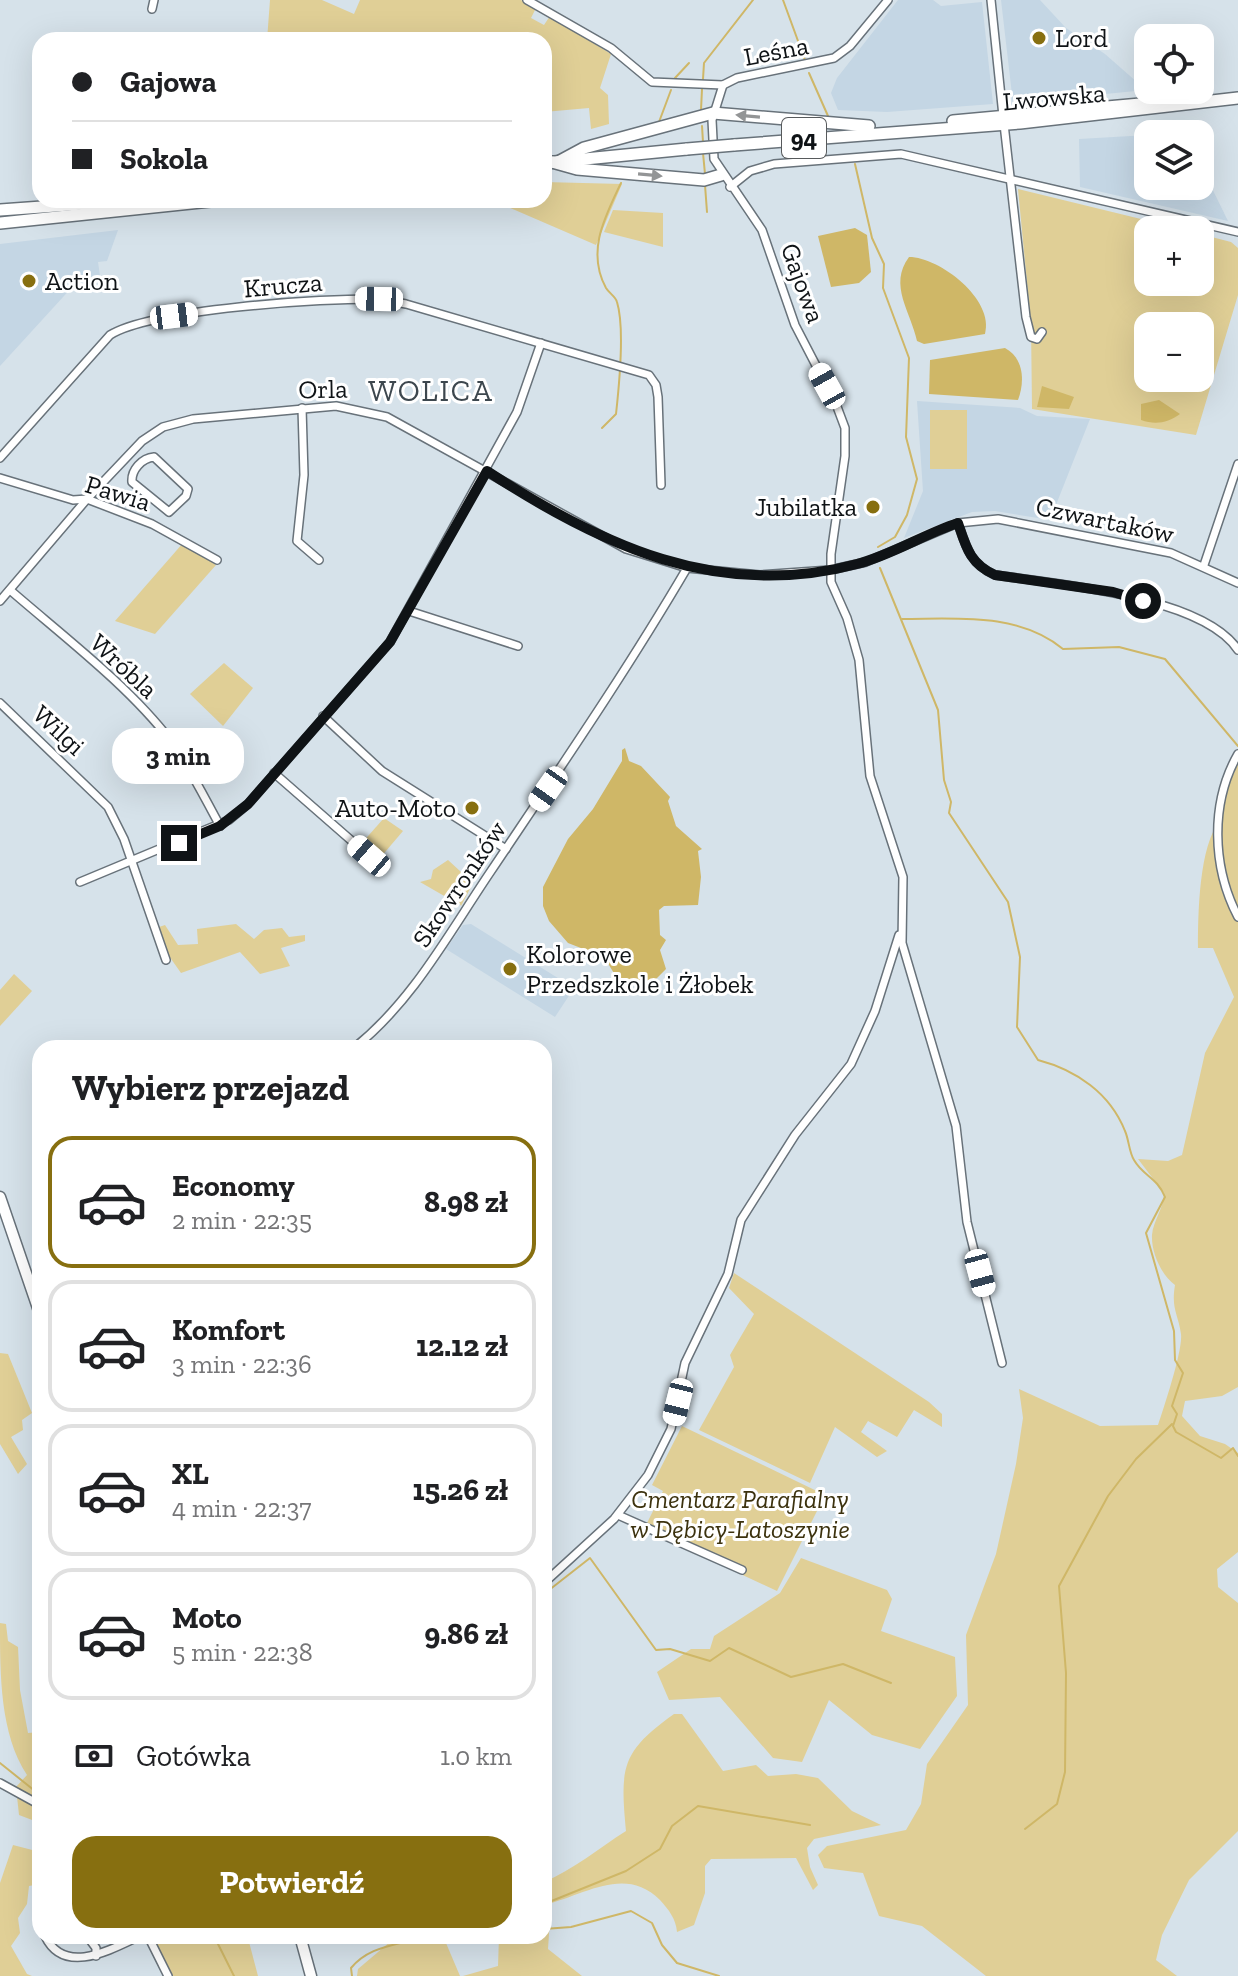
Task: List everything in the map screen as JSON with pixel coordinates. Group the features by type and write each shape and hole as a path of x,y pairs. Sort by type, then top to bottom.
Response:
{"main road":[{"name":"Lwowska","path":"552,162 1238,98"},
{"path":"552,162 584,148 713,113 904,127"},
{"name":"Lwowska","path":"873,132 1003,120"},
{"path":"552,162 577,169 704,180 721,175"},
{"path":"0,210 32,208"},
{"path":"0,223 143,208"}],"street":[{"path":"152,9 154,0"},
{"path":"527,0 615,51 652,82 723,85"},
{"name":"Leśna","path":"714,159 713,113 723,85 737,78 834,58 850,46 888,0"},
{"path":"991,0 1026,317 1031,337 1037,339 1042,332"},
{"path":"730,187 759,167 886,154 918,157 1238,232"},
{"name":"Gajowa","path":"714,159 721,175 760,225 795,325 842,416 845,456 830,570 833,593 847,618 861,671 873,789 899,858 904,887 900,929"},
{"path":"992,174 1007,160"},
{"name":"Krucza","path":"0,458 110,335 146,320 379,299 649,375 656,385 661,485"},
{"path":"80,882 220,826 248,804 390,642 517,412 541,343"},
{"name":"Orla","path":"0,601 87,499 142,441 163,427 193,419 336,406 387,417 626,549 687,568 760,575 830,570"},
{"path":"302,408 304,475 297,541 319,560"},
{"path":"154,457 186,486 187,492 172,511 166,512 131,479 133,471 146,458 154,457"},
{"path":"1204,565 1238,464"},
{"name":"Pawia","path":"0,478 73,500 87,499 152,524 217,560"},
{"name":"Czwartaków","path":"958,523 998,519 1144,546 1204,565 1238,583"},
{"path":"830,570 876,557 958,523 968,554 987,571 1113,592 1173,609 1213,627 1238,650"},
{"name":"Skowronków","path":"364,1040 382,1025 410,993 687,568"},
{"name":"Wróbla","path":"10,590 81,652 169,739 189,768 220,826"},
{"path":"409,611 518,646"},
{"name":"Wilgi","path":"0,703 97,793 117,822 166,960"},
{"path":"323,716 382,771 506,849"},
{"path":"1238,754 1221,793 1218,821 1222,869 1238,917"},
{"path":"274,773 369,856"},
{"path":"900,929 932,1053 956,1126 967,1222 1002,1363"},
{"path":"552,1576 618,1515 648,1475 671,1429 682,1371 728,1274 741,1220 795,1135 856,1055 875,1011 900,929"},
{"path":"0,1197 32,1286"},
{"path":"618,1515 742,1570"},
{"path":"0,1783 32,1801"},
{"path":"51,1944 60,1956 78,1959 96,1956 122,1944"},
{"path":"93,1944 96,1956"},
{"path":"152,1944 168,1976"},
{"path":"302,1944 311,1976"}],"shaded area":[{"path":"898,0 933,0 941,6 982,2 993,104 887,112 838,110 831,93 837,78"},
{"path":"1001,0 1040,0 1066,28 1105,54 1134,79 1134,91 1013,103"},
{"path":"1134,136 1134,199 1080,187 1079,139"},
{"path":"1214,192 1228,221 1137,200 1214,200"},
{"path":"855,228 867,235 871,272 859,283 831,287 818,236"},
{"path":"118,230 107,261 98,262 101,283 74,285 0,366 0,244"},
{"path":"909,257 922,259 949,272 974,295 986,321 985,334 924,344 917,341 901,288 903,267"},
{"path":"1005,348 1016,358 1021,371 1022,386 1018,400 929,394 930,360"},
{"path":"1042,386 1074,397 1069,409 1037,407"},
{"path":"1159,400 1180,414 1161,422 1141,420 1141,404"},
{"path":"917,401 1020,408 1037,416 1090,419 1050,520 995,511 972,512 904,538 923,491"},
{"path":"625,748 629,761 641,766 670,797 668,801 676,826 702,849 698,851 701,877 698,905 664,906 659,910 660,935 666,940 660,950 666,969 655,980 620,983 604,957 568,943 549,921 543,906 543,887 568,839 593,809 622,761 622,750"},
{"name":"Kolorowe Przedszkole i Żłobek","path":"471,924 574,988 555,1017 446,949 463,925"}],"green space":[{"path":"270,0 322,0 354,14 360,0 521,0 536,8 531,18 544,25 550,16 611,54 600,88 608,95 609,124 591,129 589,108 552,111 552,32 268,32"},
{"path":"552,182 622,184 596,245 510,208 552,208"},
{"path":"1018,189 1134,217 1134,296 1214,296 1214,238 1231,242 1238,248 1238,295 1214,375 1214,312 1134,312 1134,392 1209,392 1196,435 1032,409 1031,324"},
{"path":"613,210 663,213 663,247 604,232"},
{"path":"930,410 967,410 967,469 930,469"},
{"path":"183,543 216,565 155,634 115,621"},
{"path":"224,663 253,688 223,726 190,694"},
{"path":"1238,763 1238,1387 1222,1396 1185,1401 1182,1416 1200,1436 1225,1444 1238,1453 1238,1552 1217,1569 1218,1587 1238,1603 1238,1831 1189,1880 1162,1935 1156,1960 1177,1976 986,1976 922,1926 879,1916 863,1873 824,1868 818,1855 827,1846 906,1830 921,1804 927,1764 968,1705 966,1635 996,1554 1016,1464 1023,1418 1019,1389 1100,1426 1158,1425 1176,1365 1181,1334 1174,1306 1175,1285 1162,1270 1152,1242 1164,1193 1138,1159 1168,1161 1182,1155 1205,1053 1234,997 1213,948 1198,948 1198,934 1204,863 1213,832 1220,821 1221,805"},
{"path":"384,818 403,831 380,858 361,844"},
{"path":"448,860 473,883 461,906 457,899 446,897 420,882 431,879 433,870"},
{"path":"236,924 254,939 264,930 282,928 289,937 305,935 305,941 281,948 290,966 260,974 240,952 181,973 169,956 159,927 165,925 178,945 198,944 197,929"},
{"path":"14,974 32,991 0,1026 0,990"},
{"path":"734,1273 929,1402 942,1414 942,1427 914,1410 897,1437 868,1421 861,1432 887,1451 877,1457 835,1427 810,1483 699,1430 734,1367 730,1355 754,1314 729,1288"},
{"path":"0,1353 8,1354 32,1413 22,1420 23,1430 11,1437 27,1464 18,1474 0,1444"},
{"name":"Cmentarz Parafialny w Dębicy-Latoszynie","path":"682,1426 825,1495 777,1591 644,1529 663,1491 652,1485"},
{"path":"801,1558 887,1590 892,1599 881,1631 955,1657 957,1696 920,1749 872,1735 829,1700 802,1762 773,1758 720,1697 669,1700 657,1672 691,1649 710,1649 714,1636 780,1593"},
{"path":"0,1623 6,1624 8,1641 18,1647 20,1690 28,1733 32,1733 32,1820 19,1815 16,1787 27,1775 11,1741 1,1683"},
{"path":"674,1714 682,1714 723,1771 756,1765 768,1776 796,1774 818,1778 852,1811 881,1825 814,1839 807,1848 810,1867 818,1885 813,1890 796,1858 711,1859 705,1866 705,1893 694,1925 677,1932 672,1915 660,1900 647,1890 633,1885 604,1886 552,1902 552,1878 626,1831 624,1791 628,1763 643,1739"},
{"path":"13,1845 32,1850 32,1885 29,1886 27,1904 18,1918 20,1933 11,1946 27,1974 32,1976 0,1976 0,1883"},
{"path":"156,1944 250,1944 258,1976 173,1976"},
{"path":"388,1944 446,1944 460,1976 357,1976 358,1969"},
{"path":"499,1944 548,1944 548,1949 582,1976 463,1976 498,1966"}],"waterway":[{"path":"703,79 704,63 753,0"},
{"path":"783,0 805,60"},
{"path":"675,78 689,63"},
{"path":"809,73 828,116"},
{"path":"701,110 702,89"},
{"path":"659,122 671,90"},
{"path":"702,126 703,142"},
{"path":"703,153 705,174"},
{"path":"855,164 872,238 884,264 883,288 909,358 906,437 917,479 907,515 895,537 878,547"},
{"path":"602,428 616,414 621,327 616,300 600,274 598,247 604,221 621,183"},
{"path":"705,185 707,212"},
{"path":"880,568 938,710 944,780 951,802 949,813 1008,902 1020,957 1017,1027 1038,1060 1066,1070 1101,1094 1119,1117 1134,1160 1165,1197 1146,1233 1174,1331 1175,1360 1183,1373 1172,1406 1177,1414 1173,1426 1176,1432 1221,1458 1233,1448 1238,1456"},
{"path":"902,619 1007,623 1045,637 1063,649 1119,647 1165,659 1238,746"},
{"path":"1025,1829 1057,1804 1065,1772 1066,1673 1059,1586 1108,1496 1136,1459 1172,1424"},
{"path":"552,1588 590,1558 656,1650 670,1649 710,1661 729,1648 791,1677 843,1664 891,1683"},
{"path":"0,1763 32,1789"},
{"path":"552,1901 626,1871 660,1849 672,1826 698,1806 810,1825"},
{"path":"552,1928 571,1927 631,1911 652,1923 662,1945 677,1963 719,1976"},
{"path":"218,1944 234,1976"},
{"path":"352,1976 351,1968 358,1960 395,1944"}],"place":[{"name":"Lord","path":"1039,38"},
{"name":"Action","path":"29,281"},
{"name":"Jubilatka","path":"873,507"},
{"name":"Auto-Moto","path":"472,808"},
{"name":"Kolorowe Przedszkole i Żłobek","path":"510,969"}],"district":[{"name":"WOLICA","path":"431,391"}],"route":[{"path":"179,843 220,826 248,804 390,642 487,471 626,549 687,568 760,575 839,568 866,562 958,523 968,554 979,568 995,575 1113,592 1143,601"}]}
